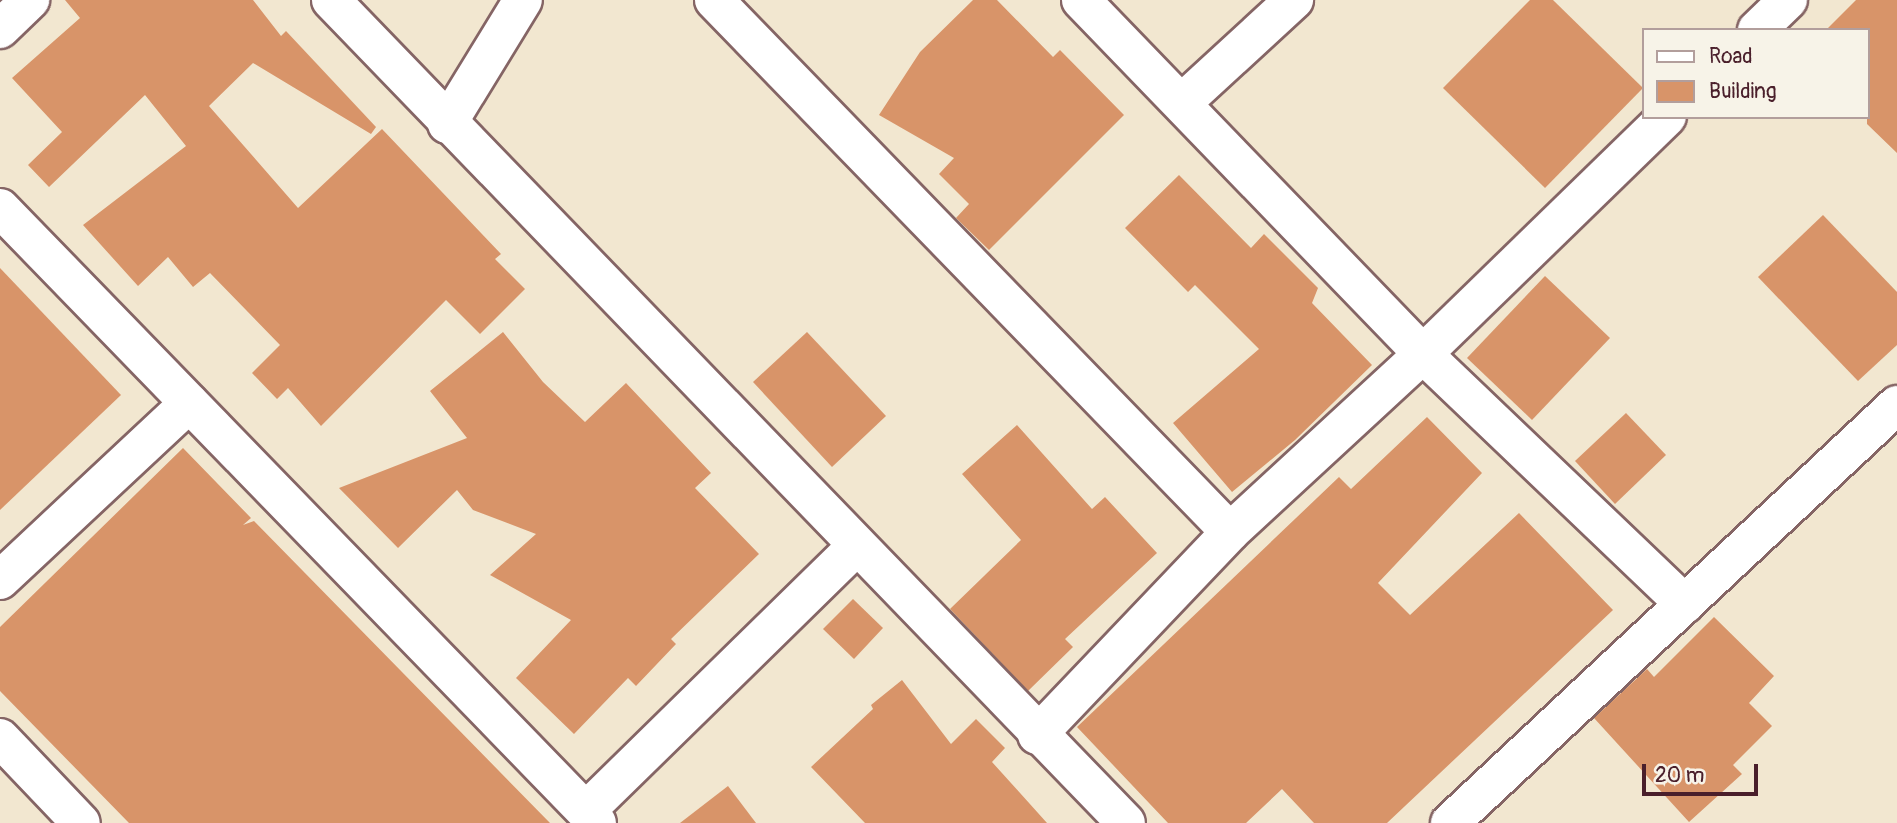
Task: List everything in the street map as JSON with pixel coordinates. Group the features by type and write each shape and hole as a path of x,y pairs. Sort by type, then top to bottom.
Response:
{"street":[{"path":"0,29 30,0"},
{"path":"331,0 447,124 1037,735 1126,823"},
{"path":"447,124 523,0"},
{"path":"714,0 1230,532"},
{"path":"1081,0 1183,102 1423,354 1685,604"},
{"path":"1183,102 1294,0"},
{"path":"1759,28 1788,0"},
{"path":"1037,735 1230,532 1423,354 1665,119"},
{"path":"0,208 592,817 856,547"},
{"path":"0,580 189,403"},
{"path":"1450,823 1897,405"},
{"path":"0,738 81,823"}],"building":[{"path":"65,0 253,0 281,36 286,31 376,127 371,134 253,63 209,106 298,208 382,129 501,254 495,259 525,289 480,334 446,300 321,426 288,388 277,399 252,373 280,345 210,273 193,287 168,257 138,286 83,225 186,146 145,95 49,187 28,165 62,132 12,78 80,18"},
{"path":"973,0 997,0 1053,57 1060,50 1124,115 989,250 956,218 969,204 939,174 954,158 879,115 920,52"},
{"path":"1530,0 1553,0 1642,89 1545,188 1443,88"},
{"path":"1856,0 1897,0 1897,153 1867,124 1869,28 1828,28"},
{"path":"1179,175 1251,248 1264,234 1318,288 1312,303 1372,365 1295,440 1232,492 1173,423 1259,349 1195,285 1188,292 1125,228"},
{"path":"1823,215 1897,292 1897,345 1858,381 1758,277"},
{"path":"0,268 121,395 0,510"},
{"path":"1545,276 1610,338 1532,420 1467,358"},
{"path":"503,332 543,382 585,422 626,383 711,473 695,488 759,554 671,639 676,644 636,686 628,678 574,734 516,678 571,620 490,575 536,534 473,510 457,490 398,548 339,488 467,438 430,391"},
{"path":"807,332 886,416 832,467 753,382"},
{"path":"1626,413 1666,455 1615,504 1575,461"},
{"path":"1427,417 1482,473 1378,583 1410,615 1519,513 1613,610 1387,823 1314,823 1282,789 1246,823 1168,823 1077,727 1339,477 1351,489"},
{"path":"1017,425 1092,509 1105,497 1157,553 1065,639 1073,647 1028,691 950,609 1021,540 962,474"},
{"path":"183,448 251,518 243,525 254,521 550,823 129,823 0,691 0,627"},
{"path":"853,599 883,628 854,659 823,629"},
{"path":"1714,617 1774,676 1749,703 1772,726 1733,765 1742,774 1689,822 1594,718 1647,669 1654,677"},
{"path":"902,680 951,744 976,719 1005,748 992,762 1047,823 865,823 811,767 873,709 871,705"},
{"path":"728,786 756,823 680,823"}]}
